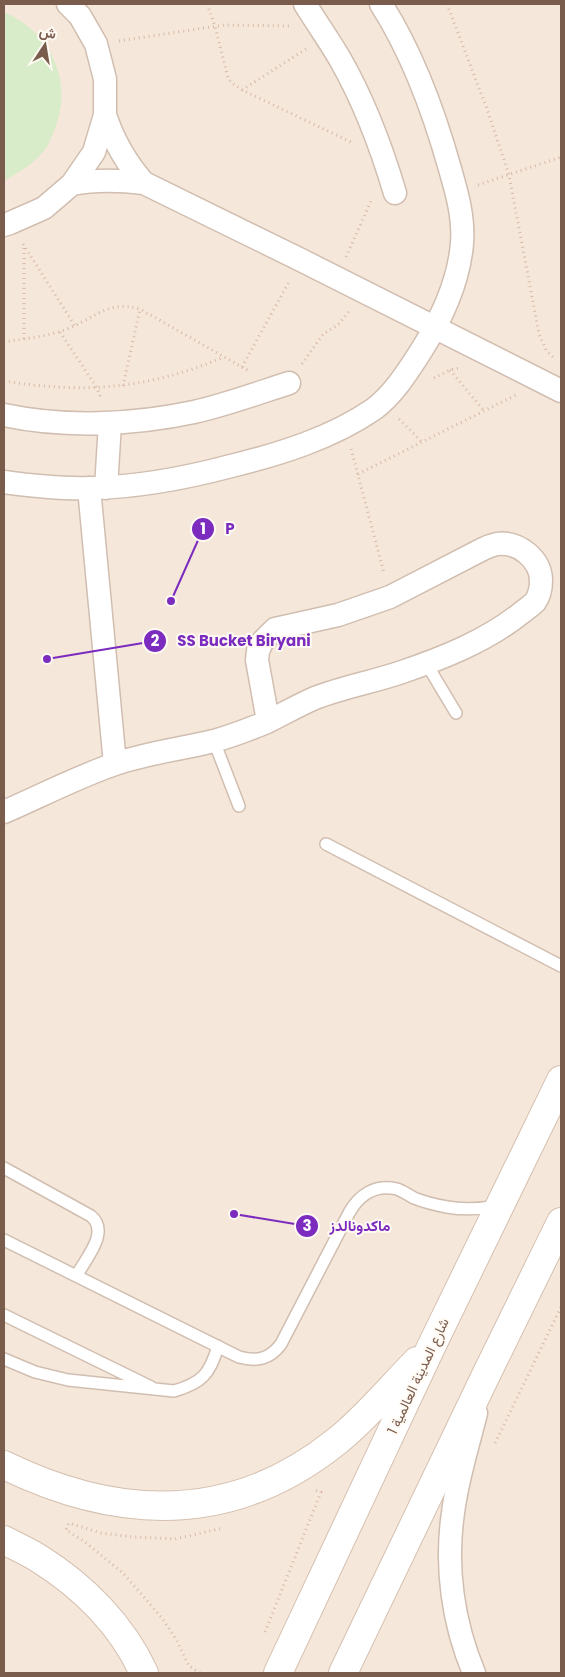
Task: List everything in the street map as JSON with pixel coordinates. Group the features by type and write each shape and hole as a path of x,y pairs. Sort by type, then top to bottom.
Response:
{"street":[{"path":"7,224 44,208 72,184 94,152 105,115 105,79 96,44 80,16 68,4"},
{"path":"305,4 339,57 356,90 371,123 395,193"},
{"path":"4,482 53,487 98,488 157,482 232,466 305,444 345,426 375,408 396,387 436,328 453,288 459,265 462,224 444,146 427,99 408,54 381,4"},
{"path":"105,115 111,134 120,152 144,183"},
{"path":"72,184 99,180 122,180 144,183 561,391"},
{"path":"4,415 60,422 110,423 152,419 195,412 283,385"},
{"path":"110,423 98,488 115,764"},
{"path":"4,812 115,764 150,754 214,741 242,732 268,721 291,709 330,693 426,663 473,643 508,624 535,602 541,591 541,576 536,562 519,548 512,545 497,544 483,549 390,597 338,615 275,629 262,642 258,650 257,660 268,721"},
{"name":"شارع المدينة العالمية 1","path":"278,1673 432,1345 561,1080"},
{"path":"343,1673 561,1222"},
{"path":"4,1465 37,1481 70,1492 138,1505 182,1506 233,1497 289,1474 338,1440 432,1345"},
{"path":"474,1673 462,1639 452,1588 449,1563 450,1538 458,1487 486,1375"},
{"path":"4,1540 37,1557 61,1573 98,1606 122,1636 144,1673"}],"lane":[{"path":"426,663 456,714"},
{"path":"214,741 239,806"},
{"path":"326,844 561,966"},
{"path":"4,1168 96,1220 99,1226 98,1238 77,1275"},
{"path":"4,1240 218,1346 248,1360 258,1360 276,1352 355,1202 364,1194 386,1187 398,1190 414,1198 447,1207 465,1209 500,1206"},
{"path":"4,1315 157,1390"},
{"path":"4,1359 35,1372 68,1380 174,1391 190,1386 204,1376 213,1363 218,1346"}],"path":[{"path":"207,4 215,26 228,78 232,83 242,90 386,163 336,278"},
{"path":"447,4 487,109 509,175 539,334 546,350 552,357 560,361"},
{"path":"96,44 215,26 322,31"},
{"path":"242,90 322,31"},
{"path":"456,193 561,157"},
{"path":"7,224 24,245 75,326"},
{"path":"24,245 24,338"},
{"path":"242,367 301,260"},
{"path":"4,342 60,332 75,326 104,309 128,306 140,309 242,367 283,385 322,334 338,325 365,292"},
{"path":"123,386 140,309"},
{"path":"60,332 97,388 110,423"},
{"path":"4,381 32,386 97,388 123,386 173,376 224,357"},
{"path":"430,381 450,370 469,368"},
{"path":"450,370 484,411"},
{"path":"358,474 518,395"},
{"path":"397,417 422,442"},
{"path":"345,426 390,597"},
{"path":"351,450 359,445"},
{"path":"491,1451 561,1307"},
{"path":"263,1637 321,1492 314,1490 310,1492"},
{"path":"200,1673 189,1666 176,1639 162,1618 124,1573 85,1542 66,1530 69,1523 101,1533 175,1539 228,1526"}],"shaded area":[{"path":"4,4 561,4 561,1673 4,1673"}],"green space":[{"path":"4,12 21,21 35,32 46,46 60,78 62,95 60,113 44,151 22,170 4,181"}],"place":[{"name":"P","path":"171,601"},
{"name":"SS Bucket Biryani","path":"47,659"},
{"name":"ماكدونالدز","path":"234,1214"}]}
